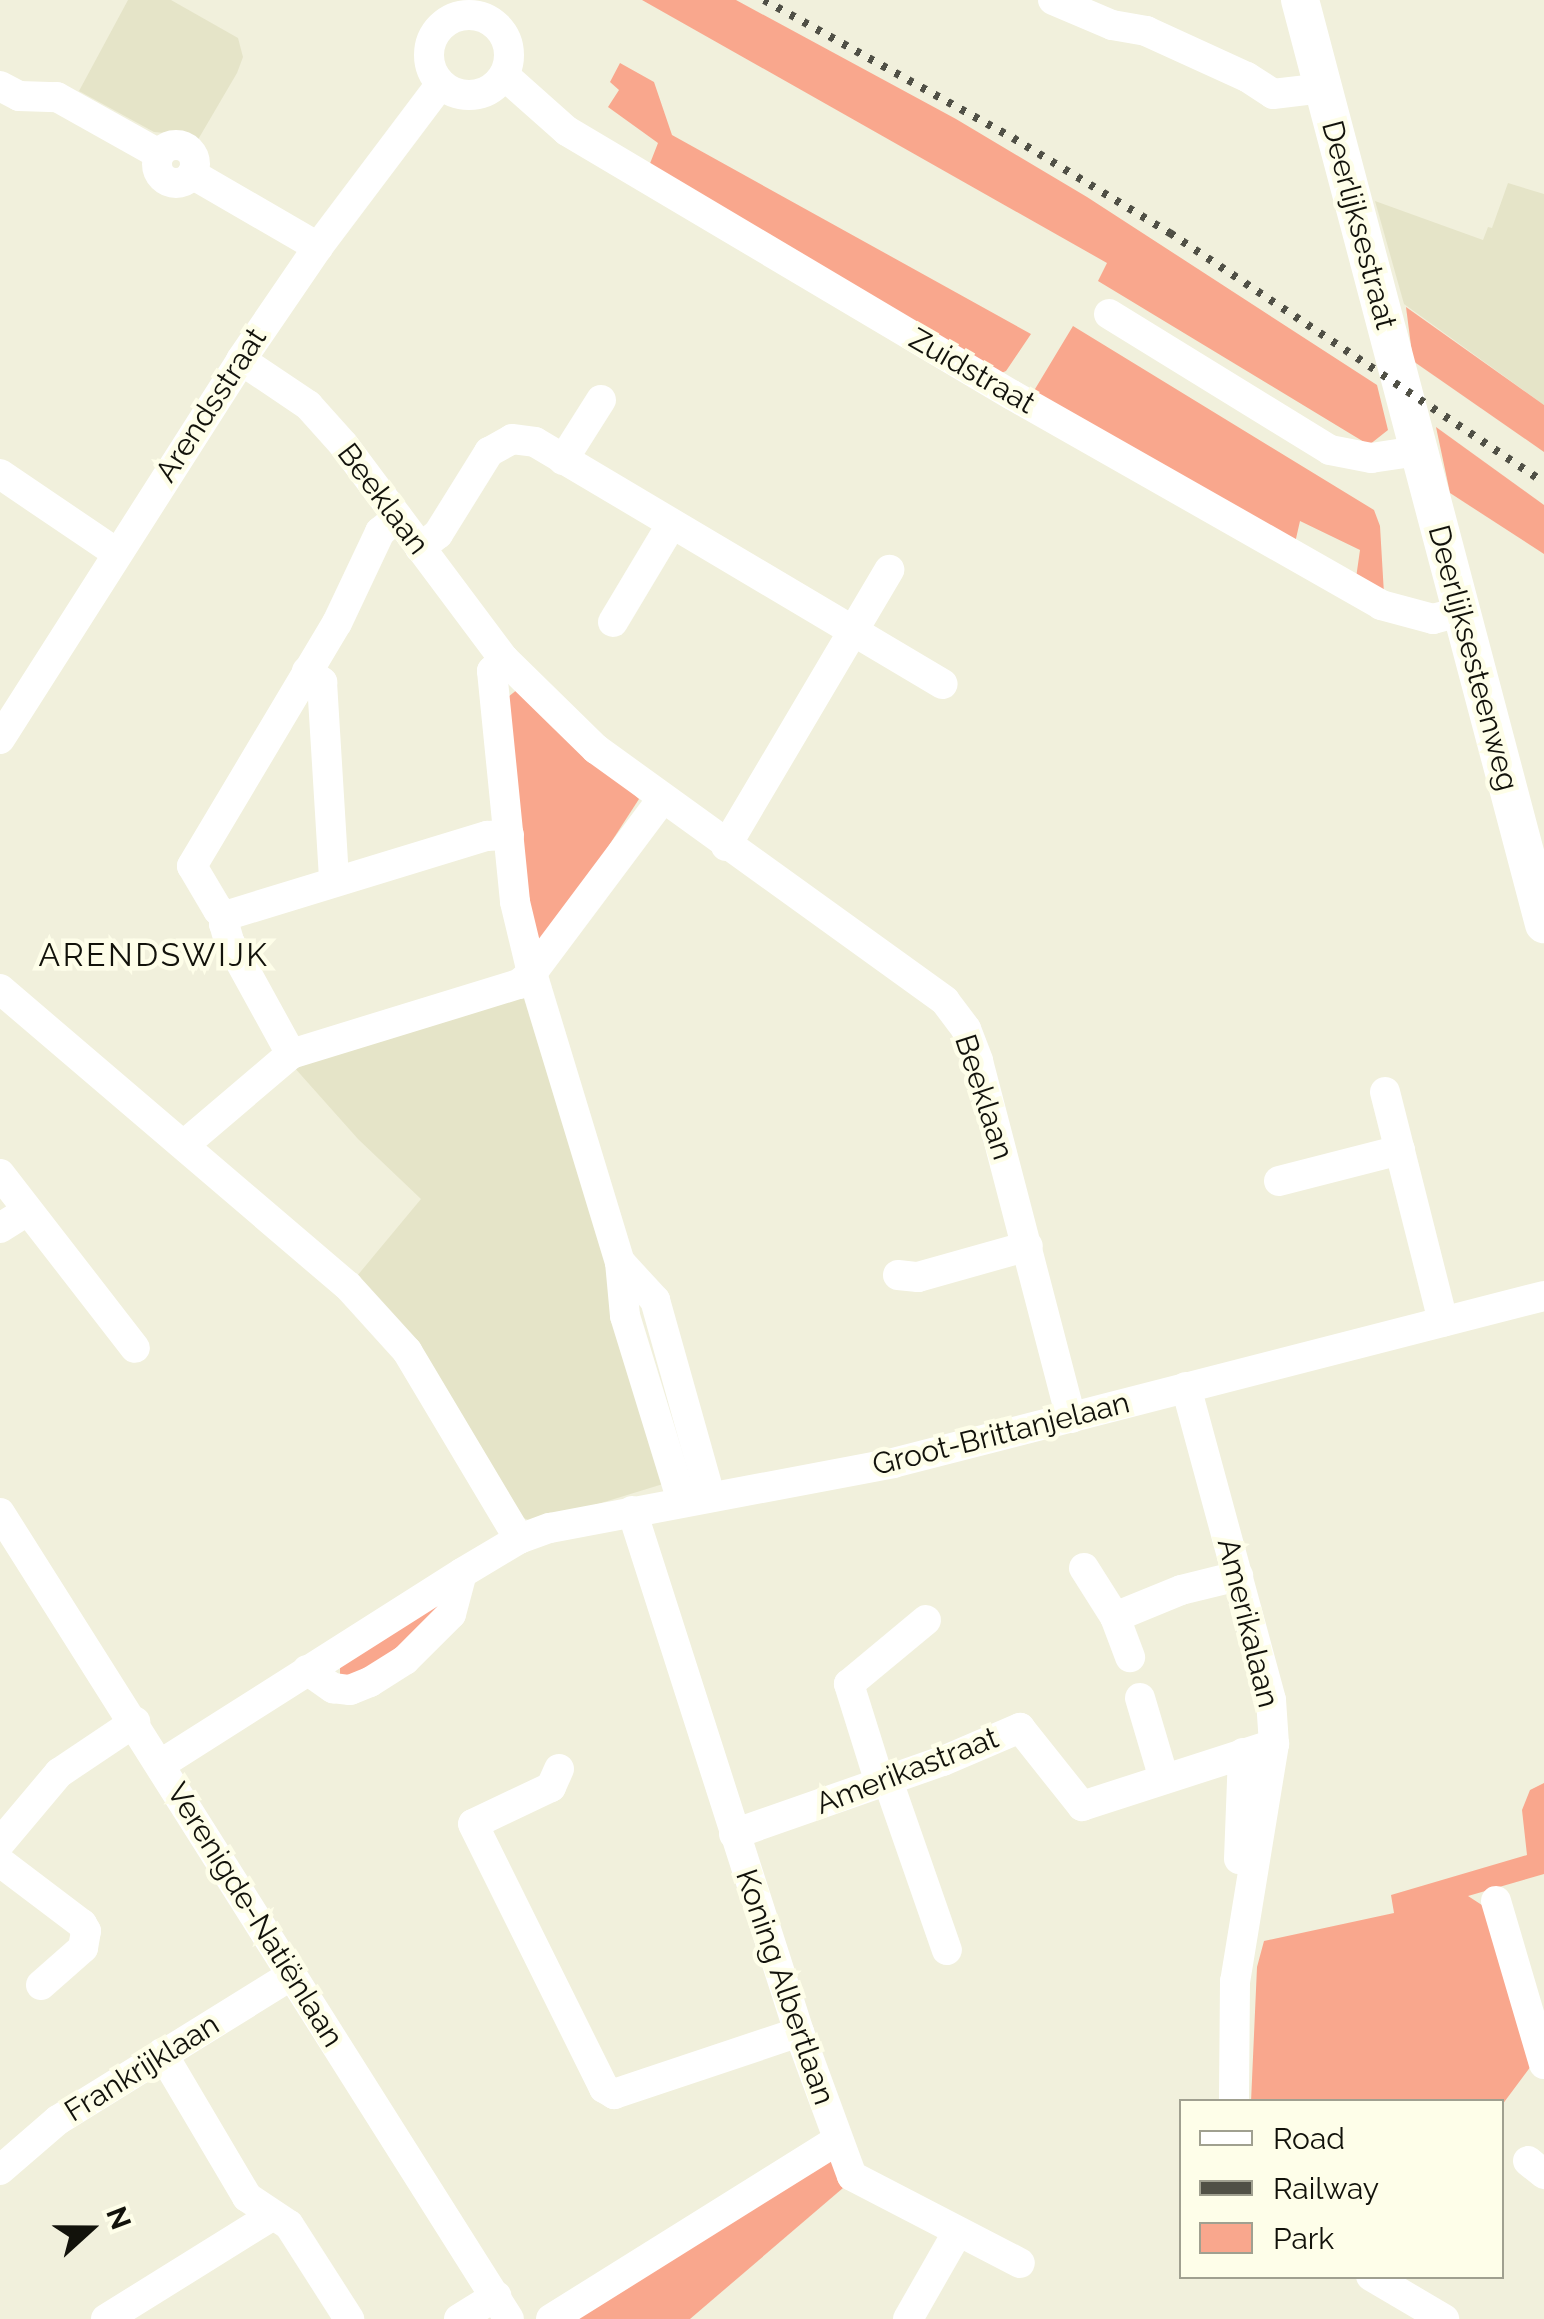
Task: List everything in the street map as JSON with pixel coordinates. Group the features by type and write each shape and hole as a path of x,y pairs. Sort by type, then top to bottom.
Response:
{"main road":[{"name":"Deerlijksestraat","path":"1300,0 1418,451"},
{"name":"Deerlijksesteenweg","path":"1418,451 1544,924"}],"street":[{"path":"1054,0 1112,25 1146,31 1238,72 1273,94 1323,88"},
{"path":"444,10 482,16 502,30 510,56 505,76 478,95 452,92 440,84 430,61 430,49 444,10"},
{"name":"Zuidstraat","path":"505,76 567,131 1012,395 1381,606 1433,619 1460,612"},
{"name":"Arendsstraat","path":"0,739 240,360 318,247 440,84"},
{"path":"0,86 19,96 57,97 159,154 157,167 164,179 179,183 192,174 318,247"},
{"path":"1109,314 1330,450 1372,458 1418,451"},
{"name":"Beeklaan","path":"240,360 308,404 504,659 596,748 726,846 945,1001 966,1030 978,1061 1071,1418"},
{"path":"564,460 600,400"},
{"path":"420,548 438,534 489,452 512,439 535,442 942,684"},
{"path":"0,474 115,552"},
{"path":"398,517 380,532 337,623 192,866 218,910 228,915 486,836 508,835"},
{"path":"614,622 671,525"},
{"path":"726,846 889,570"},
{"path":"504,659 492,671 515,902 532,973 620,1262 656,1300 696,1499"},
{"path":"307,671 322,682 334,882"},
{"path":"184,1145 291,1054 406,1015 520,984 662,799"},
{"path":"228,915 224,924 229,941 291,1054"},
{"path":"0,989 348,1286 407,1351 519,1539"},
{"path":"1385,1092 1443,1322"},
{"path":"1279,1181 1400,1150"},
{"path":"0,1174 13,1220 135,1348"},
{"path":"898,1275 918,1277 1028,1246"},
{"name":"Groot-Brittanjelaan","path":"161,1764 519,1539 632,1511 893,1463 1544,1296"},
{"name":"Amerikalaan","path":"1186,1388 1271,1700 1274,1744 1235,1981"},
{"name":"Koning Albertlaan","path":"551,2319 837,2140 734,1834 632,1511"},
{"name":"Verenigde-Natiënlaan","path":"0,1513 502,2307"},
{"path":"1084,1568 1115,1616 1130,1657"},
{"path":"308,1670 333,1688 350,1690 405,1660 451,1614 462,1572"},
{"path":"1115,1616 1181,1590 1238,1576"},
{"path":"926,1620 850,1684 947,1950"},
{"path":"1140,1698 1164,1779"},
{"path":"0,1844 59,1773 135,1722"},
{"name":"Amerikastraat","path":"734,1834 884,1782 1020,1728 1082,1806 1274,1744"},
{"name":"Amerikalaan","path":"1234,2099 1242,1752"},
{"path":"558,1769 551,1787 473,1824 604,2088 614,2094 799,2032"},
{"path":"0,1862 82,1924 86,1932 83,1948 40,1986"},
{"path":"1496,1901 1544,2064"},
{"name":"Frankrijklaan","path":"0,2170 58,2120 292,1975"},
{"path":"162,2054 247,2197 289,2226 348,2319"},
{"path":"837,2140 852,2176 1020,2264"},
{"path":"106,2319 273,2215"},
{"path":"908,2319 957,2233"},
{"path":"1376,2279 1444,2319"},
{"path":"459,2319 502,2307"}],"shaded area":[{"path":"128,0 171,0 238,38 243,57 237,73 196,143 176,134 154,132 79,91"},
{"path":"1508,183 1544,194 1544,405 1404,304 1375,201 1483,240 1488,227 1492,228"},
{"path":"517,995 528,999 608,1266 663,1484 536,1523 521,1517 357,1276 421,1199 358,1139 293,1066"}],"green space":[{"path":"642,0 736,0 956,119 1087,197 1377,385 1388,430 1369,445 1098,281 1107,263"},
{"path":"620,63 654,82 672,135 1031,334 1006,371 999,374 649,166 658,143 608,107 619,90 610,82"},
{"path":"1406,307 1544,405 1544,452 1413,361"},
{"path":"1073,326 1374,510 1380,526 1384,594 1356,578 1360,550 1300,521 1295,543 1032,394"},
{"path":"1436,427 1544,505 1544,554 1450,493"},
{"path":"518,689 639,799 546,943 532,940 503,701"},
{"path":"444,1601 408,1645 353,1681 340,1678 340,1663"},
{"path":"1544,1783 1544,1874 1468,1896 1488,1909 1531,2066 1504,2102 1504,2099 1251,2099 1257,1967 1264,1941 1394,1913 1391,1895 1527,1855 1522,1810 1530,1790"},
{"path":"832,2159 843,2188 690,2319 575,2319"}],"railway":[{"path":"764,0 1013,138 1170,233 1544,482"}],"district":[{"name":"ARENDSWIJK","path":"154,955"}]}
